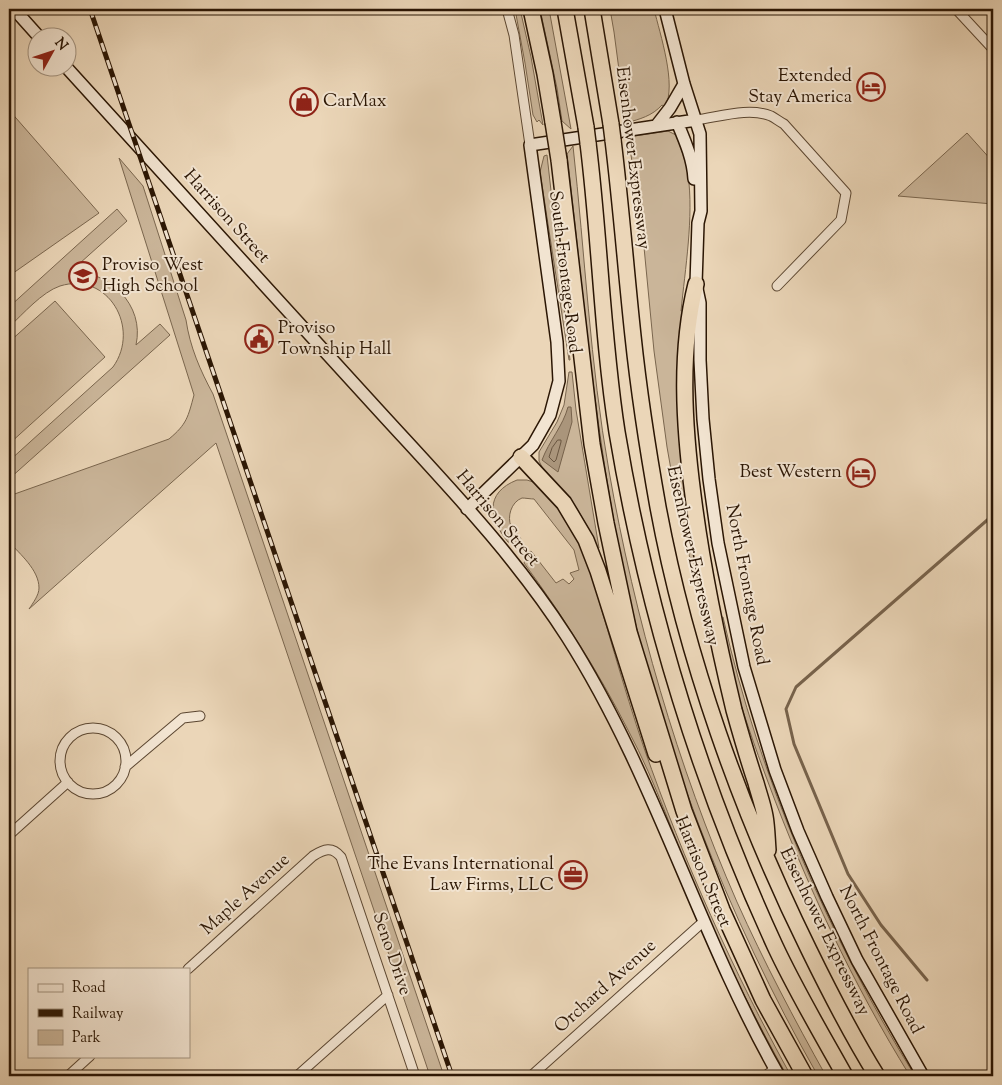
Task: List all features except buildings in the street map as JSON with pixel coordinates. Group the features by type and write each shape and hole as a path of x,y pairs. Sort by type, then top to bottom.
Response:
{"highway":[{"path":"531,9 553,122 592,444 606,523 629,632 684,810 722,910 763,1000 805,1076"},
{"path":"565,9 588,143 609,369 617,429 637,538 666,656 705,777 736,857 776,948 844,1076"},
{"name":"Eisenhower Expressway","path":"592,9 611,124 642,408 662,526 692,645 745,806 770,866 829,991 877,1076"},
{"path":"696,284 691,302 687,336 686,417 696,519 707,586 727,680 765,815 770,866"},
{"path":"521,457 564,503 586,540 598,571 641,711 668,790 684,810"}],"main road":[{"path":"14,9 31,28"},
{"name":"North Frontage Road","path":"665,9 684,84 700,134 701,211 698,223 696,284 700,303 703,419 708,479 716,534 744,667 760,725 798,831 827,897 870,984 923,1076"},
{"name":"Harrison Street","path":"76,78 467,509 536,592 565,634 606,702 643,778 728,977 777,1073"},
{"path":"656,126 670,108 684,84"},
{"path":"530,145 696,120"},
{"path":"677,122 689,150 694,170 698,223"},
{"name":"South Frontage Road","path":"467,509 533,445 550,414 558,381 557,342 530,145"}],"street":[{"name":"South Frontage Road","path":"508,9 514,35 530,145"},
{"path":"956,9 993,49"},
{"path":"696,120 760,113 772,116 784,124 846,192 841,220 777,286"},
{"path":"125,766 184,718 200,716"},
{"path":"84,730 101,730 114,737 124,750 125,766 119,781 106,792 96,794 81,792 68,782 61,770 60,760 62,752 70,738 84,730"},
{"path":"9,835 68,782"},
{"name":"Maple Avenue","path":"189,968 313,856 328,848"},
{"name":"Seno Drive","path":"328,848 337,852 341,857 415,1076"},
{"name":"Orchard Avenue","path":"531,1076 703,922"},
{"path":"297,1076 388,995"},
{"path":"68,1076 88,1058"},
{"path":"765,1076 777,1073"}],"green space":[{"path":"515,9 520,9 543,125 539,120 537,122 533,115"},
{"path":"540,9 549,9 571,129 562,121"},
{"path":"610,9 654,9 668,73 669,86 665,107 662,105 650,114 626,123 614,32"},
{"path":"9,110 99,213 9,276"},
{"path":"668,131 676,135 680,145 685,160 690,191 688,243 681,311 683,311 681,346 697,565 692,567 676,498 667,447 654,351 641,216 628,137"},
{"path":"967,133 993,162 993,204 898,196"},
{"path":"573,146 592,350 602,431 620,526 645,636 677,744 715,850 758,946 826,1076 818,1076 754,953 725,890 675,759 654,693 636,626 621,558 603,458 567,154"},
{"path":"547,155 570,360 540,172 544,156"},
{"path":"119,158 143,186 186,320 193,349 213,394 444,1076 430,1076 216,443 29,609 38,593 38,581 28,563 9,542 9,496 169,439 180,429 186,420 194,395"},
{"path":"117,209 127,221 70,272 98,277 121,293 135,316 137,330 136,345 160,324 170,335 9,479 9,461 113,367 121,352 123,336 121,320 115,306 105,295 92,287 77,284 60,286 53,289 33,304 9,327 9,307"},
{"path":"55,301 105,357 9,444 9,342"},
{"path":"569,372 572,372 576,410 599,548 597,549 576,507 543,469 539,461 539,452 557,422 564,405"},
{"path":"517,480 527,480 536,483 560,509 578,538 587,560 622,678 659,791 711,915 749,996 791,1076 787,1076 731,967 700,900 648,771 628,730 605,686 579,644 524,563 527,554 531,551 556,583 563,579 569,584 574,579 570,573 579,570 574,550 534,499 522,498 515,503 511,510 509,518 511,526 521,539 515,543 508,542 497,524 493,507 495,499 506,485"},
{"path":"723,617 756,737 800,855 854,968 915,1076 910,1076 869,1006 832,933 798,858 768,782 740,702 720,618"}],"water":[{"path":"568,407 571,407 572,422 558,472 542,460 563,421"}],"waterway":[{"path":"927,980 881,925 848,874 794,744 786,709 796,687 993,515"}],"railway":[{"path":"90,9 452,1076"}],"place":[{"name":"Extended Stay America","path":"871,87"},
{"name":"CarMax","path":"304,102"},
{"name":"Proviso West High School","path":"83,276"},
{"name":"Proviso Township Hall","path":"259,339"},
{"name":"Best Western","path":"861,473"},
{"name":"The Evans International Law Firms, LLC","path":"573,875"}]}
